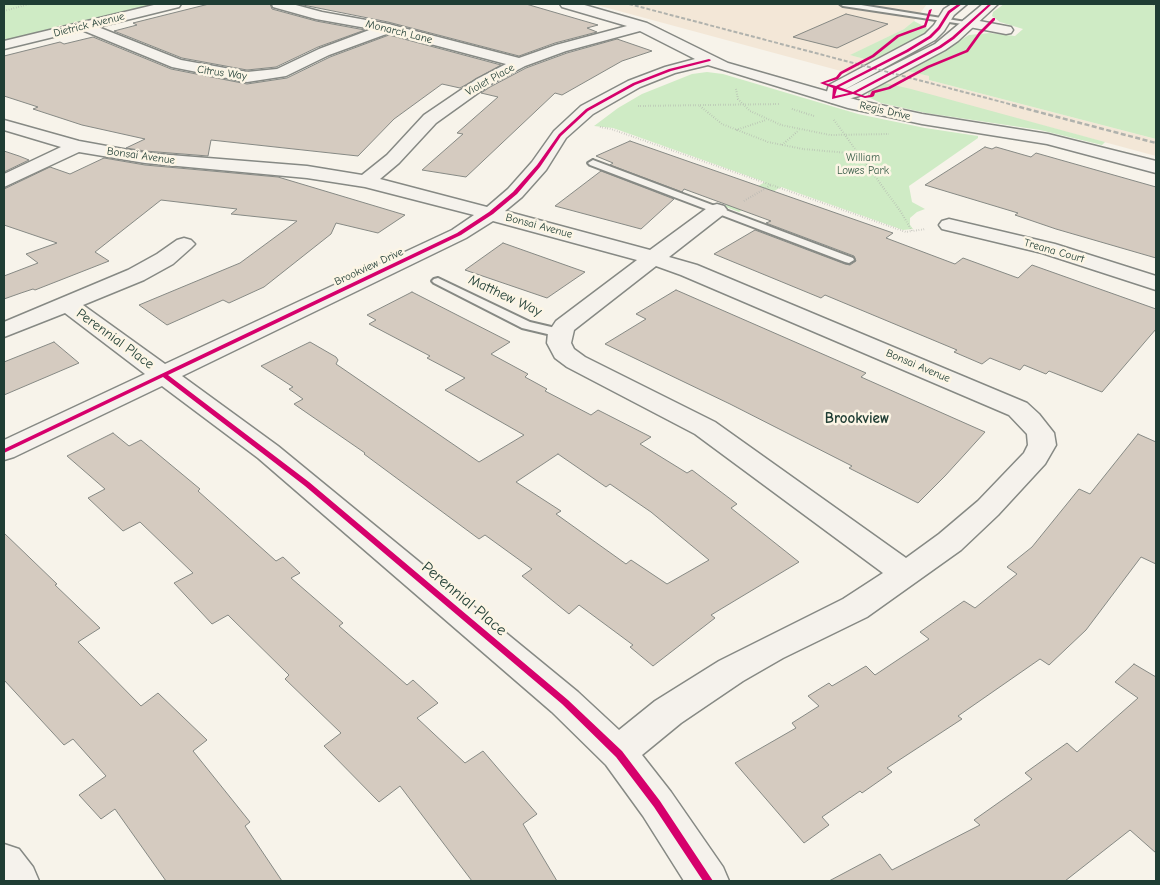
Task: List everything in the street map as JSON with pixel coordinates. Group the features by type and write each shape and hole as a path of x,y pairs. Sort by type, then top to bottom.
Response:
{"street":[{"name":"Dietrick Avenue","path":"4,45 174,4"},
{"name":"Monarch Lane","path":"278,4 321,16 388,28 520,63"},
{"name":"Regis Drive","path":"567,4 642,26 709,60 831,106 1048,139 1156,167"},
{"path":"831,106 835,88 916,47 935,33 944,20 960,4"},
{"path":"831,106 948,42 991,4"},
{"path":"969,23 1006,30"},
{"name":"Citrus Way","path":"84,26 177,64 218,74 247,77 281,73 324,52 388,28"},
{"name":"Violet Place","path":"366,181 393,159 430,119 482,82 520,63 575,44 642,26"},
{"name":"Brookview Drive","path":"4,452 437,246 491,212 524,184 540,166 560,135 587,110 634,84 670,70 709,60"},
{"name":"Bonsai Avenue","path":"4,125 77,146 154,159 307,172 366,181 491,212 654,258 689,270 998,400 1024,414 1040,433 1042,445 1035,458 982,514 950,542 906,574"},
{"path":"4,182 77,146"},
{"path":"619,754 637,736 668,712 731,671 855,608 906,574 704,428 576,362 564,353 560,343 560,333 571,320 721,211"},
{"name":"Treana Court","path":"949,225 1048,248 1156,283"},
{"path":"4,330 136,276 165,259 184,244"},
{"name":"Perennial Place","path":"66,304 164,375 307,484 565,702 619,754 662,812 708,881"},
{"path":"4,863 18,881"}],"lane":[{"path":"843,4 969,23"},
{"path":"593,163 849,260"},
{"name":"Matthew Way","path":"438,281 526,325 560,333"}],"path":[{"path":"4,11 29,4"},
{"path":"1150,4 1156,5"},
{"path":"737,86 735,92 742,104 750,111 766,120 799,130 846,136 897,132"},
{"path":"632,106 783,104"},
{"path":"700,105 713,118 736,131 782,145 820,152 859,154"},
{"path":"831,106 846,136 901,212 912,231"},
{"path":"736,131 766,120"},
{"path":"596,127 611,129 906,232 949,225"},
{"path":"782,145 799,130"},
{"path":"721,211 772,185"}],"shaded area":[{"path":"593,4 927,4 914,21 904,29 851,55 875,62 852,74"},
{"path":"907,71 930,76 929,80 1156,139 1156,156 885,83"}],"green space":[{"path":"4,4 162,4 4,42"},
{"path":"1004,4 1156,4 1156,139 929,80 929,76 907,71 969,35 990,33 1015,36 1023,29 1000,22 992,16 993,12"},
{"path":"914,21 927,28 926,34 875,62 850,55 904,29"},
{"name":"William Lowes Park","path":"707,72 723,74 858,114 925,128 978,136 978,138 909,186 912,202 925,209 917,212 910,218 910,225 913,229 903,230 781,187 739,212 723,206 765,182 613,128 594,126 618,108 642,94 692,74"},
{"path":"885,83 1105,142 1102,145 1040,130 926,113 881,103 868,97 868,93"}],"building":[{"path":"209,4 270,4 272,9 316,21 365,30 318,47 276,67 247,70 182,58 114,31 137,25 133,23"},
{"path":"298,4 526,4 598,25 587,28 597,32 555,43 519,56 388,22"},
{"path":"846,14 888,24 837,48 793,37"},
{"path":"389,35 501,65 460,88 442,84 394,119 358,156 211,140 208,156 126,148 145,139 82,125 33,109 38,107 4,96 4,56 60,42 64,44 93,37 171,69 247,84 287,78 330,57"},
{"path":"617,39 652,51 622,61 562,95 555,93 466,177 422,170 463,134 457,133 498,97 481,93 526,68 567,53"},
{"path":"630,141 893,233 886,238 955,264 963,258 1018,278 1032,265 1156,309 1156,329 1102,392 1049,371 1046,374 1024,365 1020,370 990,358 982,364 954,352 957,350 825,295 821,298 714,254 755,230 845,264 850,265 856,261 854,256 766,223 771,221 684,189 682,192 610,165 613,163 596,156"},
{"path":"985,147 992,149 996,147 1031,157 1036,153 1156,187 1156,258 1056,229 1015,215 1018,213 925,185"},
{"path":"4,151 19,156 29,160 4,172"},
{"path":"104,158 145,165 278,177 405,215 378,233 336,223 331,234 264,287 229,303 223,300 167,325 139,305 240,263 297,221 231,214 237,209 161,200 95,252 109,261 35,290 33,289 4,299 4,276 38,263 26,254 57,243 4,225 4,189 50,167 70,174"},
{"path":"601,171 674,199 641,229 555,206"},
{"path":"503,243 585,272 547,298 465,270"},
{"path":"676,290 866,373 861,377 985,432 918,503 849,468 852,466 730,404 605,344 646,319 636,314"},
{"path":"412,292 510,342 491,354 528,374 525,377 547,389 545,391 591,415 598,410 651,437 640,444 687,473 692,470 737,504 731,508 799,562 711,615 715,618 653,666 630,647 633,645 579,605 569,614 522,576 532,569 485,535 479,539 365,453 294,404 303,399 289,389 293,387 261,366 310,342 336,357 338,360 336,364 479,462 524,435 445,390 465,378 427,358 430,356 369,324 376,320 367,315","holes":["558,454 606,487 610,484 651,512 709,560 667,584 631,560 626,564 556,514 561,511 516,482"]},
{"path":"54,342 79,363 4,395 4,362"},
{"path":"113,433 129,446 141,440 200,489 198,491 276,561 283,557 300,573 291,578 343,623 339,626 407,685 413,680 438,703 417,718 465,763 483,751 537,814 523,824 557,881 472,881 400,786 379,802 324,746 341,733 285,679 289,675 228,615 212,624 174,583 193,573 140,522 123,531 88,498 105,489 67,456"},
{"path":"1138,434 1156,442 1156,564 1141,557 1086,630 1049,665 1040,659 958,716 962,719 887,768 892,772 822,817 829,825 804,843 735,763 796,728 792,723 819,706 808,696 829,683 832,686 866,666 875,675 929,639 920,632 964,601 975,608 1017,574 1007,567 1032,547 1079,489 1090,494"},
{"path":"4,533 100,628 78,642 141,706 158,693 207,740 193,751 250,822 245,826 282,881 166,881 115,809 101,819 79,795 106,776 73,739 64,745 4,680"},
{"path":"1134,664 1156,677 1156,853 1130,830 1065,881 829,881 880,854 892,870 980,825 974,820 1032,779 1025,773 1067,743 1077,752 1138,698 1115,682"}],"railway":[{"path":"629,4 1017,106"},
{"path":"1012,105 1156,143"}],"cycle path":[{"path":"960,4 949,12 939,28 930,37 835,88 833,98 853,93 940,47 991,4"},
{"path":"825,82 837,78 841,73 873,56 898,36 925,26 931,10"},
{"path":"822,83 865,97 872,96 873,92 889,88 928,67 967,51 980,33 994,19"},
{"path":"4,451 459,234 491,213 515,193 539,166 560,135 587,110 634,84 670,70 709,60"},
{"path":"164,375 307,484 565,702 619,754 657,804 708,881"}],"district":[{"name":"Brookview","path":"857,419"}]}
